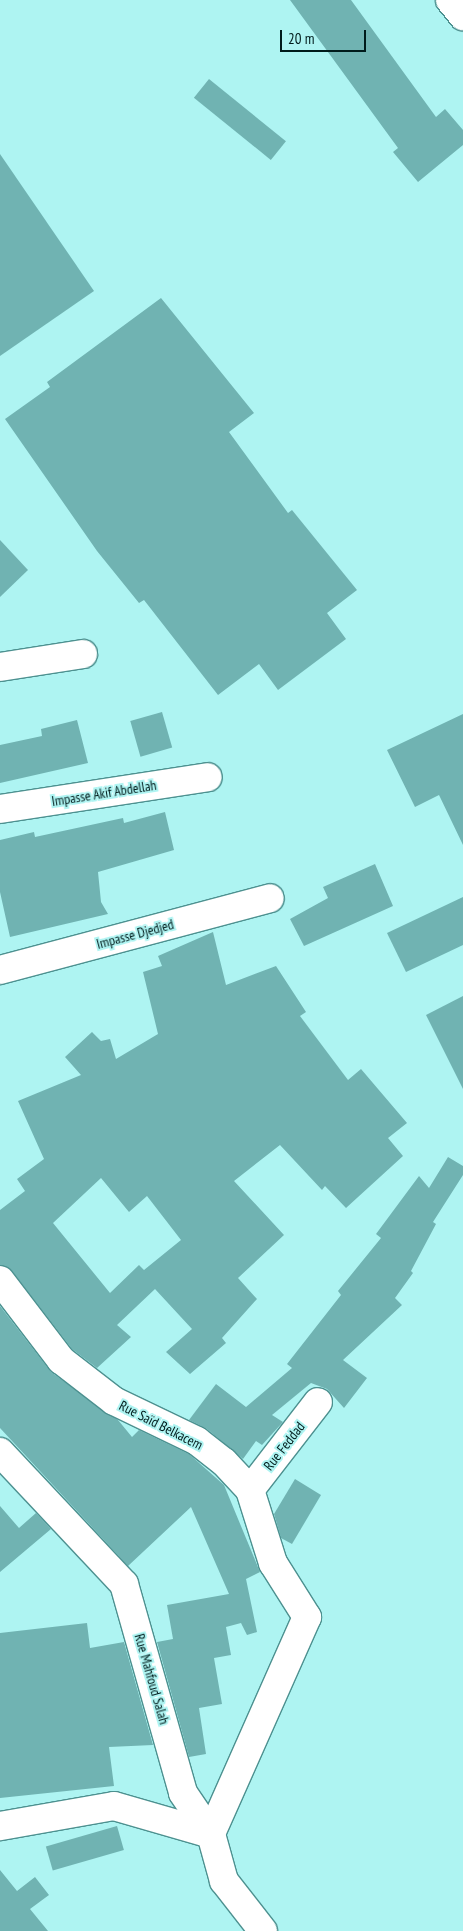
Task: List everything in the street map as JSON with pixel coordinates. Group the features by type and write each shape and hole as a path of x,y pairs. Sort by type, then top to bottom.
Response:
{"street":[{"path":"450,0 463,16"},
{"path":"0,666 83,654"},
{"name":"Impasse Akif Abdellah","path":"0,808 208,777"},
{"name":"Impasse Djedjed","path":"0,970 270,898"},
{"name":"Rue Saïd Belkacem","path":"0,1280 61,1360 114,1400 198,1442 224,1462 250,1490 273,1563 307,1617 211,1834"},
{"name":"Rue Feddad","path":"250,1490 318,1402"},
{"name":"Rue Mahfoud Salah","path":"0,1452 124,1584 183,1793 211,1834 224,1881 262,1931"},
{"path":"0,1826 114,1806 211,1834"}],"building":[{"path":"290,0 351,0 436,117 445,109 463,130 463,145 418,182 393,152 398,148"},
{"path":"209,79 286,141 271,160 194,98"},
{"path":"0,154 94,291 0,356"},
{"path":"161,298 254,413 229,432 288,513 292,510 357,590 327,613 346,639 278,690 259,664 218,695 144,600 139,603 97,551 5,419 50,387 47,382"},
{"path":"0,540 28,570 0,597"},
{"path":"162,712 172,748 140,757 130,721"},
{"path":"463,714 463,845 439,795 415,807 387,750"},
{"path":"77,720 88,763 0,783 0,745 42,736 41,729"},
{"path":"165,812 174,850 98,872 101,902 108,914 10,937 0,892 0,840 34,832 35,837 123,818 124,823"},
{"path":"375,864 393,906 304,946 290,919 328,898 323,887"},
{"path":"463,897 463,945 406,972 387,933"},
{"path":"213,932 226,985 276,966 306,1012 300,1016 348,1080 361,1069 407,1123 388,1138 403,1156 346,1208 325,1186 322,1190 280,1145 234,1181 284,1235 238,1278 257,1299 222,1338 226,1343 190,1374 166,1352 192,1329 155,1289 117,1325 131,1337 97,1368 72,1349 12,1271 0,1265 0,1210 25,1191 17,1179 44,1159 18,1101 81,1075 65,1057 92,1032 101,1041 110,1039 116,1059 158,1034 143,972 162,966 158,956","holes":["101,1178 129,1212 147,1196 181,1240 144,1270 139,1265 110,1293 53,1223"]},
{"path":"463,996 463,1089 426,1015"},
{"path":"448,1157 463,1166 463,1175 433,1222 436,1224 411,1271 413,1273 395,1298 402,1305 343,1360 367,1378 344,1408 327,1389 311,1383 272,1415 283,1422 262,1445 256,1441 243,1459 207,1429 189,1420 216,1384 246,1407 292,1368 287,1364 341,1295 338,1291 381,1238 376,1234 419,1176 429,1188"},
{"path":"0,1306 51,1372 118,1420 132,1437 139,1430 189,1454 224,1485 260,1572 246,1579 257,1632 247,1635 241,1623 226,1627 231,1655 214,1658 222,1704 199,1708 206,1754 189,1757 157,1642 173,1639 167,1605 229,1594 191,1507 128,1566 0,1428"},
{"path":"295,1479 321,1495 292,1544 281,1538 274,1514"},
{"path":"0,1506 19,1528 36,1513 51,1529 0,1572"},
{"path":"87,1623 90,1648 124,1642 153,1745 109,1747 114,1786 0,1798 0,1633"},
{"path":"117,1826 124,1850 53,1870 46,1846"},
{"path":"0,1870 17,1891 35,1877 49,1895 30,1909 48,1931 0,1931"}]}
